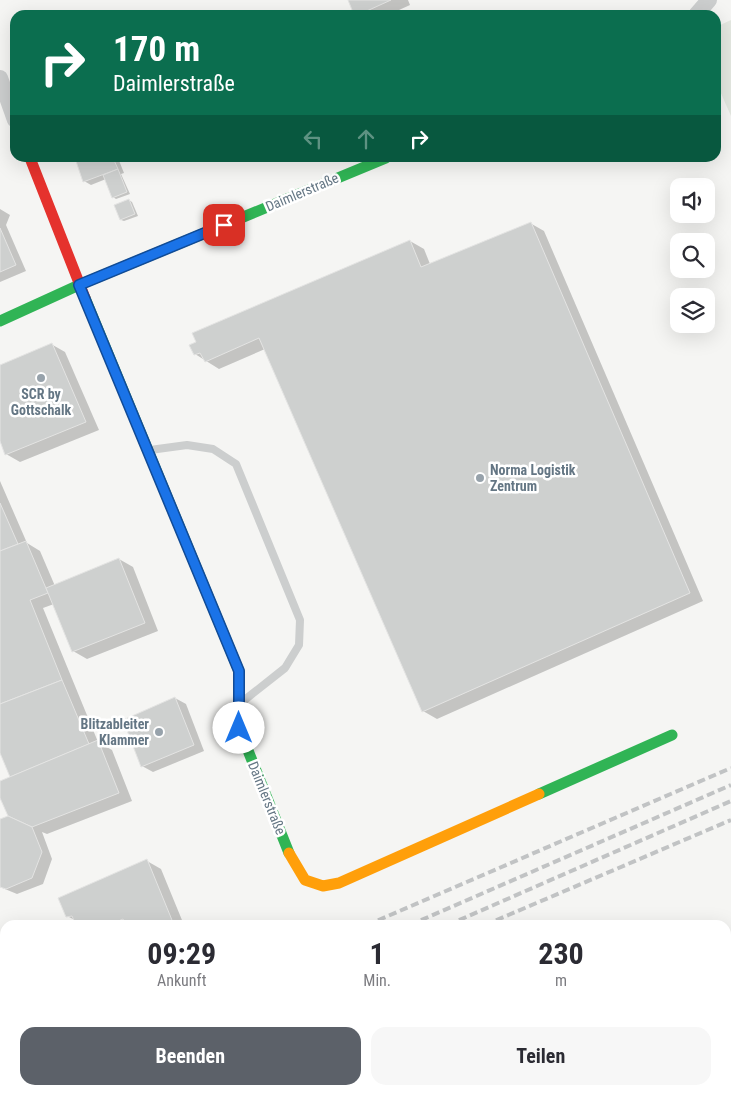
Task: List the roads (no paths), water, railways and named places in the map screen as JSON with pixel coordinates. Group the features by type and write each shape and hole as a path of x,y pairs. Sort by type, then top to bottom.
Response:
{"street":[{"path":"700,10 709,0"},
{"path":"0,78 10,106"},
{"name":"Daimlerstraße","path":"32,162 79,285 239,671 239,728 291,857 305,880 323,886 339,883 672,735"},
{"name":"Daimlerstraße","path":"0,321 79,285 376,162"}],"lane":[{"path":"148,451 187,445 213,449 236,464 300,620 299,645 285,668 239,704"}],"railway":[{"path":"379,920 731,768"},
{"path":"421,920 731,785"},
{"path":"459,920 731,801"},
{"path":"497,920 731,820"}],"place":[{"name":"SCR by Gottschalk","path":"41,378"},
{"name":"Norma Logistik Zentrum","path":"480,478"},
{"name":"Blitzableiter Klammer","path":"159,732"}]}
